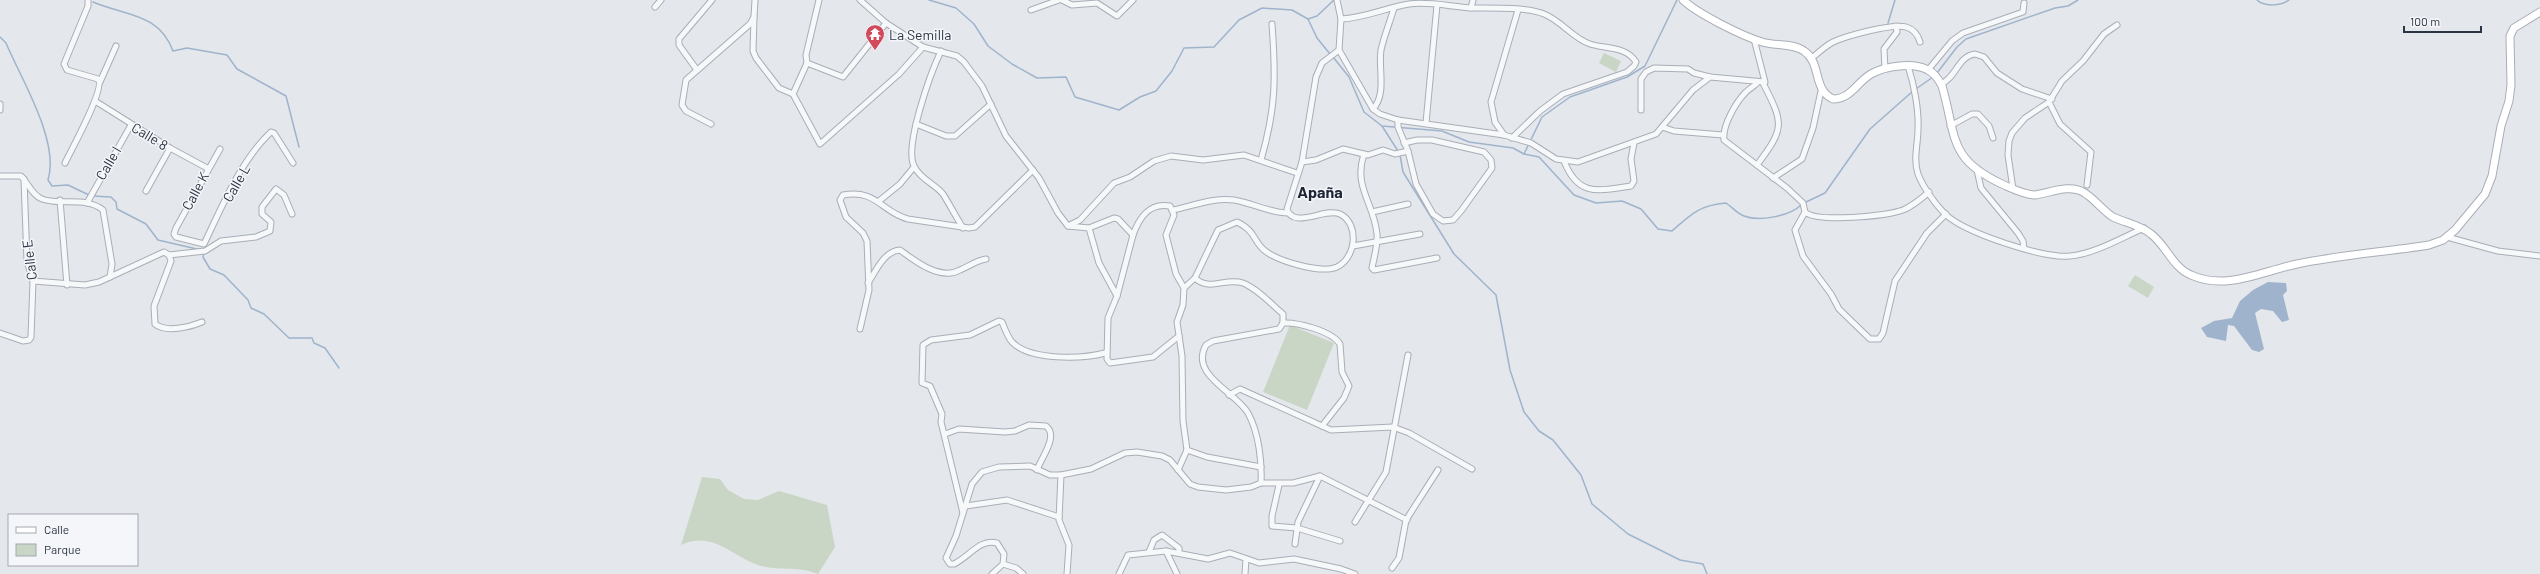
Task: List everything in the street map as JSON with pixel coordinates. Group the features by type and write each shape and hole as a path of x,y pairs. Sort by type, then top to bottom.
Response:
{"main road":[{"path":"1685,1 1754,39 1803,50 1811,59 1822,91 1833,99 1845,97 1869,75 1885,69 1908,66 1929,71 1939,81 1950,126 1960,150 1977,170 2013,189 2033,195 2064,189 2078,190 2091,198 2112,216 2144,228 2160,241 2176,263 2190,275 2211,280 2230,281 2297,264 2429,245 2447,237 2485,194 2492,176 2501,126 2509,101 2511,85 2510,36 2514,28 2540,12"}],"street":[{"path":"88,0 88,6 64,60 64,67 77,74 94,77 100,82"},
{"path":"655,6 661,0"},
{"path":"697,70 679,45 678,39 712,0"},
{"path":"755,0 753,51 756,58 779,88 793,94 820,144 899,74 923,46"},
{"path":"793,94 807,63 806,55 819,0"},
{"path":"860,0 886,23 923,46 957,56 964,62 973,72 991,104 1006,136 1033,170 1058,213 1068,226 1089,228 1114,218 1118,219 1133,235"},
{"path":"1031,10 1061,0 1072,5 1098,3 1117,16 1133,0"},
{"path":"1337,0 1341,19 1340,50 1373,109 1380,114 1398,120 1426,122 1504,135 1531,143 1556,159 1564,161 1578,162 1651,137 1662,127 1693,90 1710,78"},
{"path":"1471,8 1474,0"},
{"path":"1341,19 1365,17 1394,8 1419,3 1471,8 1518,10 1543,14 1554,19 1580,40 1621,50 1636,62 1627,72 1563,94 1540,110 1512,138"},
{"path":"1929,71 1952,41 1963,33 2023,12 2024,3"},
{"path":"1426,122 1437,5"},
{"path":"1373,109 1377,104 1382,82 1382,49 1394,8"},
{"path":"1504,135 1495,122 1491,102 1518,10"},
{"path":"711,124 686,111 682,105 686,80 750,24 754,17"},
{"path":"807,63 843,76 886,23"},
{"path":"1261,160 1272,123 1275,90 1272,24"},
{"path":"2013,189 2008,155 2010,137 2025,118 2050,100 2062,81 2083,61 2104,34 2117,25"},
{"path":"1885,69 1884,49 1898,32 1896,26"},
{"path":"1811,59 1839,40 1896,26 1906,27 1915,32 1920,42"},
{"path":"1754,39 1766,79 1742,97 1723,135 1724,140 1803,203 1805,212 1811,216 1824,217 1890,213 1911,206 1929,192"},
{"path":"64,163 95,101 100,82 116,46"},
{"path":"1288,214 1288,200 1302,162 1316,77 1322,63 1340,50"},
{"path":"941,51 916,124 911,156 914,167 942,193 964,228"},
{"path":"1939,81 1950,78 1966,57 1975,54 1984,57 1997,73 2017,86 2050,100 2060,124 2091,152 2087,185"},
{"path":"1908,66 1918,128 1915,158 1918,174 1929,192 1946,214 1974,230 2042,255 2072,256 2144,228"},
{"path":"1642,110 1641,79 1646,72 1654,68 1688,69 1694,73 1710,78 1761,82"},
{"path":"1757,165 1775,140 1779,128 1778,113 1761,82"},
{"path":"1773,178 1802,159 1822,91"},
{"name":"Calle 8","path":"95,101 131,125 207,168"},
{"path":"0,104 0,110"},
{"path":"916,124 946,136 955,136 991,104"},
{"path":"1950,126 1972,114 1978,114 1989,126 1993,138"},
{"path":"1398,120 1398,127 1416,184 1434,214 1444,221 1453,220 1492,168 1490,157 1484,152 1432,140 1417,140 1404,143"},
{"name":"Calle I","path":"87,203 131,125"},
{"path":"1662,127 1674,131 1723,135"},
{"name":"Calle L","path":"204,244 239,176 262,140 270,132 274,133 293,163"},
{"path":"1564,161 1573,178 1580,185 1590,190 1631,186 1634,181 1631,159 1634,143"},
{"path":"146,191 170,148"},
{"name":"Calle K","path":"204,244 180,239 174,234 207,168 220,149"},
{"path":"1302,162 1316,160 1343,149 1364,154 1383,150 1395,154 1406,152"},
{"path":"1364,154 1360,169 1361,183 1363,194 1372,212 1376,242 1372,268 1374,270 1437,258"},
{"path":"1068,226 1080,220 1114,183 1130,177 1154,161 1171,156 1203,160 1224,159 1236,155 1261,160 1297,173"},
{"path":"879,201 900,184 914,167"},
{"path":"860,329 869,290 866,238 846,217 841,199 843,195 859,193 879,201 901,218 964,228 975,227 1033,170"},
{"path":"1977,170 1980,188 2018,233 2023,241 2024,248"},
{"path":"0,176 15,175 24,179 31,190 43,199 87,203 99,207 105,214 112,264 110,277"},
{"name":"Calle E","path":"0,333 22,341 29,340 33,281 27,261 24,179"},
{"path":"33,281 68,285 85,285 110,277 159,253 169,254 207,250 221,241 256,237 270,231 271,222 262,214 262,206 276,189 284,196 292,214"},
{"path":"1173,210 1222,199 1234,199 1274,213 1288,214 1295,218 1337,213 1344,217 1351,225 1354,235 1352,246 1346,260 1334,268 1292,263 1272,256 1262,249 1255,236 1237,222 1218,230 1195,278 1184,288"},
{"path":"60,200 68,285"},
{"path":"1372,212 1408,204"},
{"path":"1178,470 1187,450 1182,421 1179,336 1177,322 1183,305 1184,288 1176,274 1166,235 1174,215 1173,210 1170,206 1159,206 1141,216 1133,235 1117,296 1108,318 1106,353 1110,363 1153,357 1179,336"},
{"path":"1805,212 1794,230 1803,256 1831,294 1839,309 1864,335 1873,340 1879,339 1883,333 1895,281 1927,233 1946,214"},
{"path":"1089,228 1099,263 1117,296"},
{"path":"1352,246 1420,234"},
{"path":"2447,237 2498,251 2540,256"},
{"path":"204,244 207,250"},
{"path":"868,283 886,256 894,251 900,250 914,262 939,272 960,271 968,265 986,259"},
{"path":"169,254 171,257 169,267 154,306 155,324 162,328 171,328 190,327 202,322"},
{"path":"1195,278 1201,284 1208,285 1233,281 1244,284 1283,314 1283,323 1279,329 1213,341 1206,345 1202,356 1203,364 1212,379 1248,414 1258,447 1261,467 1261,483"},
{"path":"964,514 941,422 942,414 930,386 922,383 922,345 925,342 970,335 999,321 1002,322 1013,343 1032,353 1070,357 1106,353"},
{"path":"1283,323 1292,322 1326,332 1340,344 1342,372 1349,386 1344,398 1322,426"},
{"path":"1355,522 1386,472 1393,427 1408,355"},
{"path":"1229,395 1240,389 1322,426 1342,431 1393,427 1409,433 1472,470"},
{"path":"945,434 959,429 1005,432 1014,431 1029,425 1046,426 1050,430 1051,437 1037,470"},
{"path":"1187,450 1207,457 1261,467"},
{"path":"1003,564 1002,549 997,543 990,541 984,542 961,560 950,564 947,562 946,558 964,514 972,484 982,472 1012,465 1030,466 1050,475 1061,475 1091,469 1125,453 1137,452 1162,456 1170,460 1190,484 1198,488 1226,490 1251,487 1261,483 1279,485 1320,476 1368,499 1381,509 1407,520"},
{"path":"1392,568 1398,558 1402,530 1410,510 1438,470"},
{"path":"1061,475 1059,517 1068,545 1066,574"},
{"path":"1294,544 1297,528 1320,476"},
{"path":"1279,485 1272,516 1272,526 1297,528 1340,541"},
{"path":"966,506 1007,500 1059,517"},
{"path":"1149,552 1154,540 1162,536 1179,548 1179,553"},
{"path":"1166,551 1177,574"},
{"path":"1119,574 1128,555 1166,551 1208,559 1230,553 1260,563 1287,559 1300,560 1341,569 1355,574"},
{"path":"1246,559 1246,574"},
{"path":"992,574 1003,564"},
{"path":"1003,564 1023,574"}],"green space":[{"path":"1604,53 1621,61 1616,72 1599,63"},
{"path":"2135,275 2154,287 2148,298 2128,286"},
{"path":"1290,325 1334,343 1307,410 1263,392"},
{"path":"702,477 720,479 728,490 744,499 758,500 779,491 827,505 835,547 818,574 810,571 770,568 755,564 711,542 692,541 681,545"}],"water":[{"path":"2268,282 2286,283 2287,291 2283,295 2289,320 2282,322 2273,311 2261,309 2255,313 2264,349 2259,352 2252,350 2234,326 2228,325 2226,341 2207,337 2201,328 2214,321 2232,318 2240,301 2253,290"}],"waterway":[{"path":"929,0 956,8 974,24 988,46 1012,64 1037,78 1066,77 1075,97 1119,110 1140,97 1156,91 1172,71 1184,48 1214,47 1239,20 1262,8 1292,10 1308,19 1317,38 1330,54"},
{"path":"1308,19 1317,16 1334,0"},
{"path":"1524,154 1542,117 1570,97 1627,77 1645,66 1677,0"},
{"path":"1888,23 1895,0"},
{"path":"1937,73 1957,47 1966,39 2055,8 2068,6 2078,0"},
{"path":"2257,0 2268,5 2282,4 2289,0"},
{"path":"93,2 150,22 159,29 167,39 173,51 187,48 227,55 237,69 286,96 299,147"},
{"path":"0,37 6,43 37,110 44,129 49,147 50,164 48,180 52,186 68,185 89,195"},
{"path":"1333,57 1349,77 1364,112 1382,126 1442,131 1469,142 1513,148 1524,154 1539,157 1574,195 1596,203 1622,201 1641,209 1658,229 1672,231 1696,211 1717,204 1726,203 1737,212 1750,218 1766,218 1782,215 1796,209 1801,205"},
{"path":"1804,203 1825,193 1870,129 1913,91 1933,77"},
{"path":"1382,126 1398,151"},
{"path":"1400,155 1403,172 1454,254 1496,295 1510,370 1524,412 1539,431 1553,440 1581,475 1592,504 1628,534 1680,560 1703,564 1707,574"},
{"path":"93,196 111,197 116,202 117,209 146,224 158,240 201,250"},
{"path":"204,253 203,257 210,269 224,275 248,300 251,308 264,314 289,338 312,338 314,343 325,348 339,368"}],"place":[{"name":"La Semilla","path":"875,51"}],"district":[{"name":"Apaña","path":"1320,191"}]}
